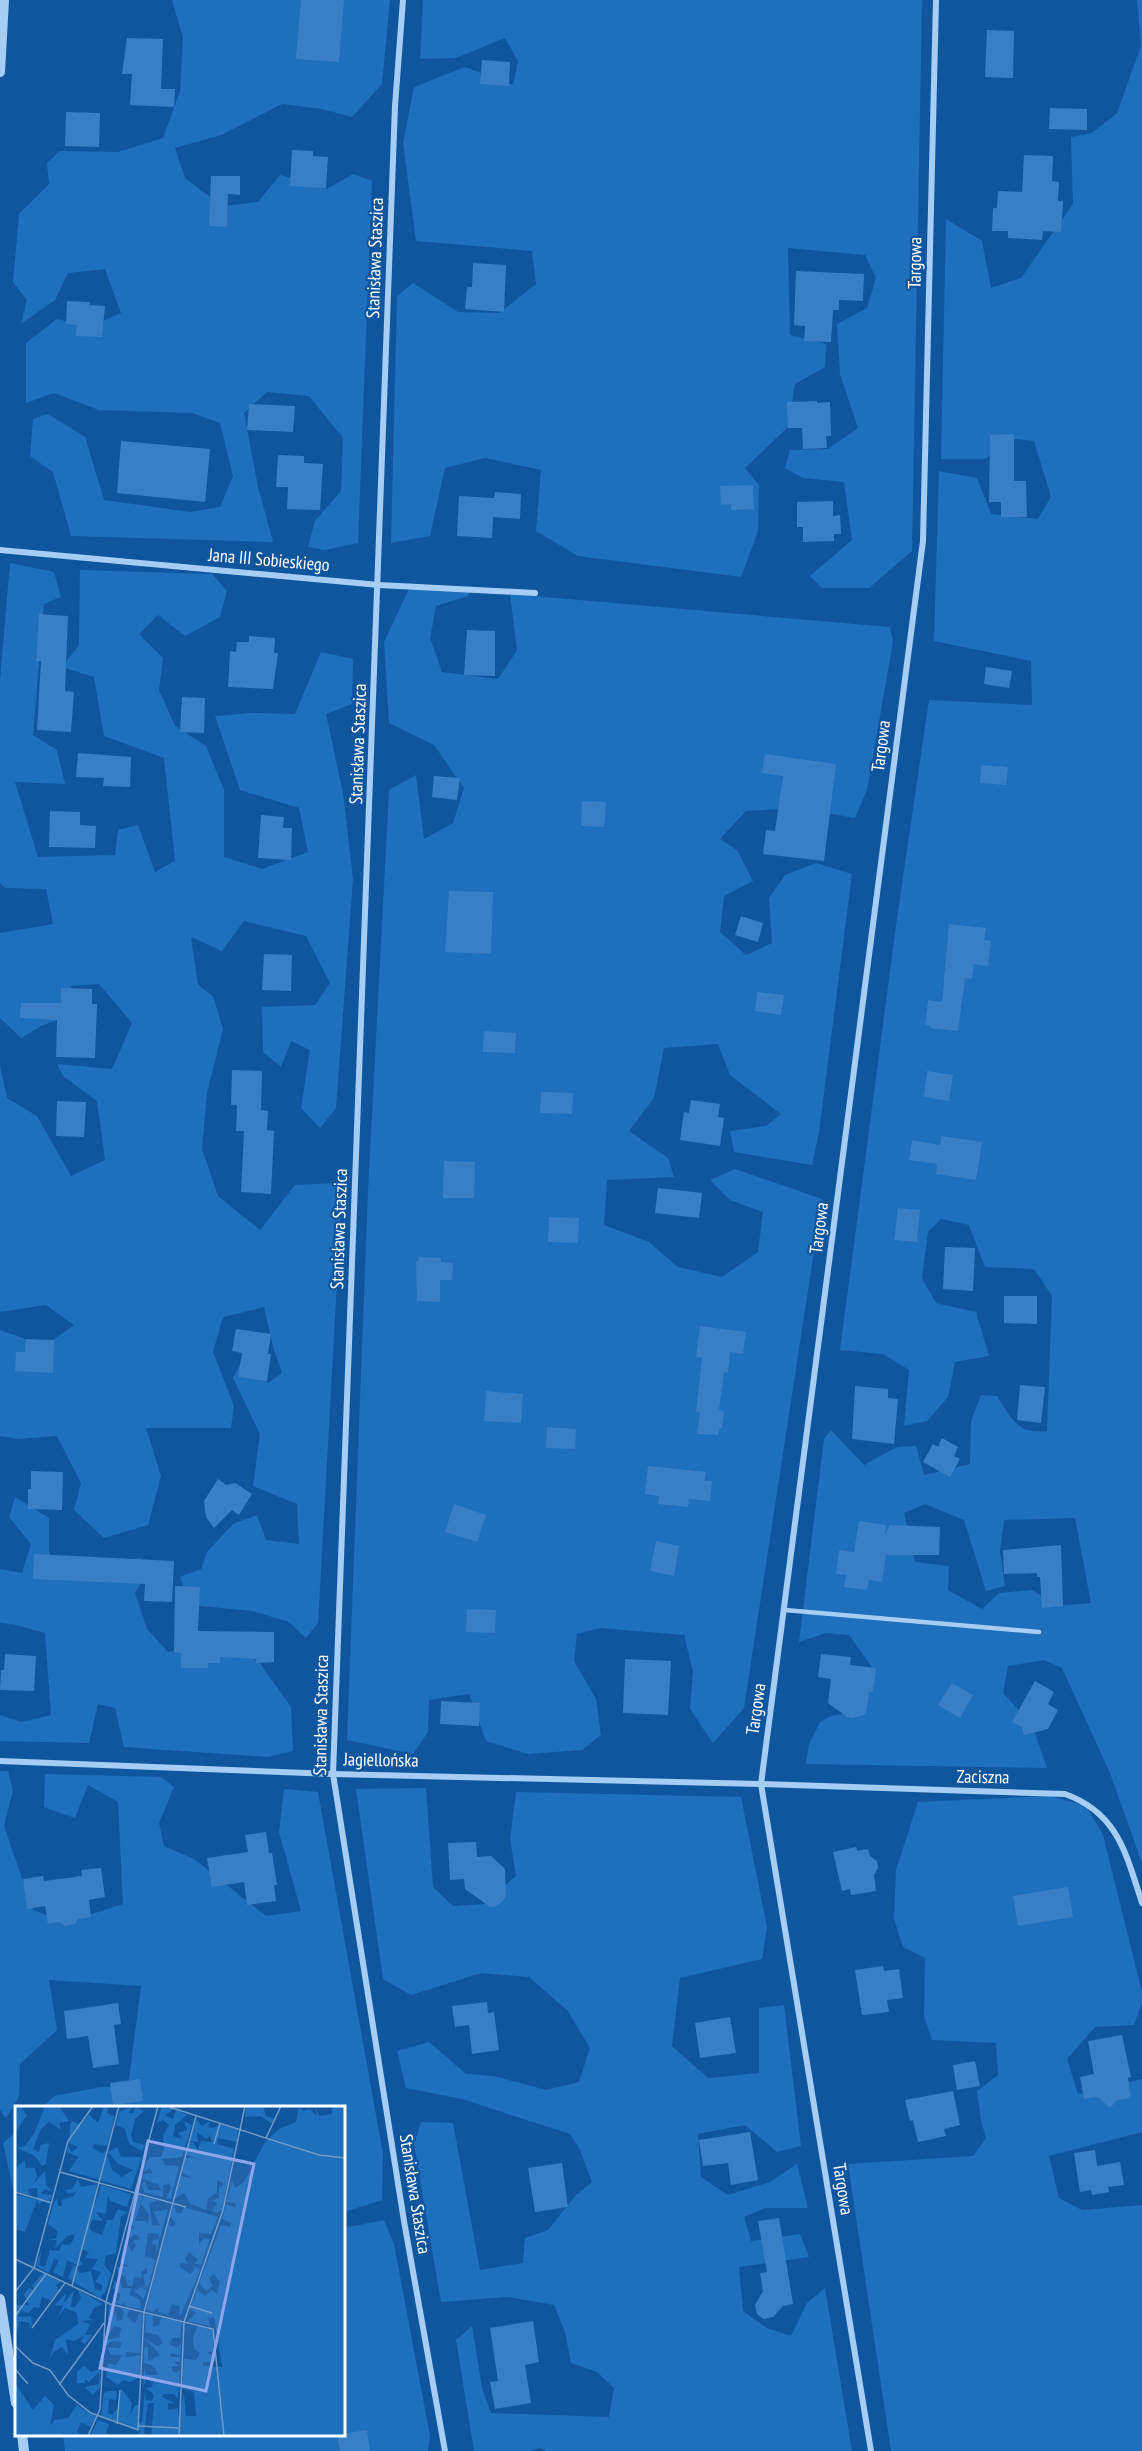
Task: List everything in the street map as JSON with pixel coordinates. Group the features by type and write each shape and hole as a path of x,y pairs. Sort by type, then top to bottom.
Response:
{"street":[{"path":"0,72 4,0"},
{"name":"Stanisława Staszica","path":"403,0 395,106 379,585 333,1774 404,2221 445,2451"},
{"name":"Targowa","path":"871,2451 761,1784 923,541 936,0"},
{"name":"Jana III Sobieskiego","path":"0,550 379,585 535,593"},
{"name":"Jagiellońska","path":"0,1761 333,1774 761,1784"},
{"name":"Zaciszna","path":"761,1784 1065,1794 1083,1800 1097,1809 1107,1820 1127,1859 1142,1903"},
{"path":"0,2299 15,2396"},
{"path":"22,2436 24,2451"}],"lane":[{"path":"785,1610 1039,1632"}],"shaded area":[{"path":"172,0 390,0 382,84 352,117 322,109 282,104 221,135 175,148 185,178 222,206 258,202 280,175 327,189 353,174 372,181 358,543 325,550 308,547 315,521 341,491 343,438 309,396 267,392 244,413 258,487 273,542 71,536 53,472 30,456 33,419 48,414 85,437 104,500 190,512 220,507 233,476 220,423 192,413 99,410 54,393 26,403 26,343 57,319 89,327 121,313 105,269 68,273 55,300 21,324 27,300 13,282 19,214 49,184 47,163 60,151 118,152 163,138 180,91 183,38"},
{"path":"423,0 922,0 912,551 869,588 822,588 810,576 852,540 844,482 803,478 785,468 790,450 828,449 858,428 840,374 837,324 867,308 876,278 865,255 788,248 790,335 826,344 825,367 795,384 788,427 745,468 759,485 758,531 741,577 578,556 536,531 541,470 485,458 445,468 430,536 391,543 397,296 413,283 458,312 499,313 536,284 532,251 416,241 403,143 414,87 465,67 513,85 518,61 505,38 456,58 420,59"},
{"path":"1137,0 1142,0 1142,1863 1110,1773 1062,1668 1044,1660 1008,1666 1003,1693 1032,1725 1047,1768 806,1764 809,1744 820,1722 831,1716 858,1711 874,1670 849,1635 826,1633 799,1642 824,1439 831,1430 864,1465 897,1447 916,1446 924,1475 970,1464 971,1421 981,1395 997,1396 1011,1418 1022,1427 1037,1432 1047,1431 1052,1296 1034,1269 985,1267 969,1225 941,1219 928,1232 922,1278 936,1303 976,1312 989,1356 955,1362 948,1397 927,1421 904,1426 909,1370 883,1354 840,1350 898,911 929,700 1032,705 1031,661 934,641 939,471 977,478 991,514 1038,519 1051,497 1034,441 1015,439 985,459 941,459 946,219 982,241 991,288 1021,278 1073,204 1071,137 1092,133 1117,113 1141,46","holes":["925,1504 964,1520 986,1591 1005,1586 1000,1551 1004,1520 1075,1518 1091,1603 1055,1606 1033,1590 999,1593 982,1609 948,1590 949,1566 915,1562 904,1513"]},
{"path":"10,563 54,572 61,597 44,604 33,735 57,750 65,784 15,782 38,857 115,855 118,830 138,825 155,872 175,861 164,758 104,736 94,677 62,667 79,645 80,570 212,574 227,591 220,617 185,636 158,615 139,634 163,658 159,690 175,726 206,746 224,790 224,857 262,869 308,852 299,808 240,790 215,716 252,713 295,714 321,652 353,659 352,704 326,714 343,793 353,879 336,1108 320,1128 301,1108 310,1050 291,1041 281,1067 263,1052 262,1007 315,1005 330,983 306,936 244,921 222,951 191,937 198,985 213,996 223,1029 207,1093 202,1149 218,1196 260,1230 295,1185 335,1183 341,1211 318,1623 306,1638 289,1622 252,1611 190,1605 180,1577 201,1569 207,1552 233,1524 257,1515 266,1540 299,1544 297,1504 253,1486 260,1434 233,1378 243,1359 268,1383 282,1373 273,1347 264,1307 223,1317 213,1352 234,1406 231,1428 146,1428 161,1476 148,1525 104,1538 74,1510 81,1483 57,1436 17,1439 0,1436 0,1330 45,1346 74,1325 46,1305 0,1312 0,1065 7,1098 37,1116 71,1176 105,1160 97,1101 63,1076 57,1064 112,1069 132,1023 99,984 71,986 69,1016 41,1026 21,1038 0,1018 0,933 53,924 46,889 5,888 0,883 0,680"},
{"path":"472,588 468,596 436,606 430,638 442,672 498,679 517,650 510,594 890,627 893,642 867,790 855,818 798,808 746,811 720,839 737,850 753,881 724,896 720,932 746,955 772,943 769,898 785,875 816,863 852,874 819,1132 812,1165 734,1152 730,1131 766,1126 781,1114 730,1075 718,1044 664,1048 654,1098 629,1131 668,1158 674,1177 607,1180 604,1225 649,1242 678,1267 722,1277 758,1252 763,1212 730,1200 710,1180 735,1169 822,1199 744,1708 713,1743 690,1709 693,1671 684,1635 600,1628 577,1634 574,1661 596,1699 601,1735 582,1750 528,1754 486,1741 469,1694 429,1700 428,1732 413,1754 347,1740 368,1191 389,790 416,775 424,839 453,823 464,788 434,745 389,723 384,642 409,589"},
{"path":"15,1497 49,1518 49,1550 52,1569 141,1558 145,1576 135,1593 147,1629 168,1652 232,1641 240,1652 259,1662 291,1707 293,1751 267,1757 124,1747 115,1708 98,1704 89,1743 0,1741 0,1715 22,1722 51,1715 45,1633 0,1623 0,1569 22,1573 31,1544 9,1517"},
{"path":"0,1771 8,1771 13,1790 4,1826 33,1910 67,1922 123,1904 118,1802 88,1785 75,1818 44,1807 45,1774 161,1777 174,1787 159,1823 164,1846 194,1859 266,1916 301,1911 279,1832 284,1789 318,1792 383,2154 382,2200 348,2211 345,2210 345,2106 44,2106 54,2096 101,2087 128,2087 141,1986 49,1980 57,2030 20,2064 19,2097 6,2118 0,2110"},
{"path":"426,1788 433,1887 453,1906 484,1904 516,1876 510,1839 516,1792 741,1797 767,1927 762,1959 680,1978 672,2046 708,2078 759,2073 759,2008 784,2005 801,2146 777,2152 745,2125 698,2134 701,2177 728,2195 770,2182 797,2164 808,2208 765,2208 744,2217 751,2241 800,2234 809,2257 739,2267 743,2311 767,2328 791,2336 807,2303 825,2288 852,2451 547,2451 540,2448 530,2451 474,2451 456,2340 472,2326 482,2388 491,2413 609,2417 614,2388 597,2372 571,2363 565,2332 554,2305 508,2297 441,2302 414,2144 421,2122 453,2123 480,2270 523,2263 525,2238 548,2230 576,2195 592,2182 580,2150 570,2134 462,2099 406,2088 397,2051 429,2042 466,2074 494,2076 546,2090 579,2082 590,2048 568,2011 529,1977 481,1973 411,1995 383,1979 356,1789"},
{"path":"1050,1796 1086,1806 1103,1835 1142,1992 1142,2003 1134,2025 1095,2027 1067,2059 1078,2094 1142,2079 1142,2132 1049,2156 1059,2198 1082,2210 1142,2205 1142,2451 891,2451 848,2164 973,2156 986,2138 977,2091 998,2075 996,2043 932,2040 924,2016 925,1958 903,1947 894,1919 896,1870 918,1802"},
{"path":"15,2133 15,2197 3,2143"},
{"path":"384,2220 394,2244 430,2436 428,2451 65,2451 63,2436 345,2436 345,2228"}],"building":[{"path":"301,0 344,0 339,62 296,59"},
{"path":"987,30 1014,31 1013,78 985,77"},
{"path":"127,38 163,39 161,89 175,89 174,107 130,105 132,74 122,74"},
{"path":"482,60 510,62 509,86 480,84"},
{"path":"1050,108 1087,109 1087,130 1049,129"},
{"path":"66,112 100,113 99,147 65,146"},
{"path":"292,150 313,151 313,156 328,157 326,188 290,186"},
{"path":"1024,155 1053,156 1052,181 1059,182 1058,201 1063,201 1061,232 1043,231 1042,240 1008,238 1008,231 992,231 993,208 997,208 998,191 1022,192"},
{"path":"211,176 240,176 240,195 228,194 227,227 209,226"},
{"path":"473,263 506,265 504,312 465,309 467,287 472,287"},
{"path":"796,271 864,274 863,301 839,300 839,310 833,310 831,342 804,341 805,326 794,325"},
{"path":"67,301 90,302 89,305 105,306 102,337 76,336 77,325 66,324"},
{"path":"817,401 817,403 830,402 831,436 826,436 827,448 803,449 802,428 788,428 787,402"},
{"path":"249,404 295,406 293,432 247,430"},
{"path":"1014,434 1014,481 1026,481 1027,517 1001,517 1001,502 989,502 990,435"},
{"path":"121,441 210,449 205,502 117,493"},
{"path":"278,455 304,456 304,463 323,464 320,510 287,509 288,487 276,487"},
{"path":"753,485 754,509 731,510 731,504 721,505 720,486"},
{"path":"495,492 521,494 520,519 493,517 492,538 457,536 459,496 494,498"},
{"path":"833,501 833,516 840,515 841,534 834,534 834,541 803,542 803,527 797,527 797,502"},
{"path":"39,614 68,616 65,691 74,692 71,732 37,730 41,661 36,661"},
{"path":"467,630 495,631 495,676 464,675"},
{"path":"249,636 275,638 274,653 278,653 273,689 228,687 230,651 236,652 237,642 249,642"},
{"path":"986,667 1012,671 1009,688 984,684"},
{"path":"182,697 205,698 204,733 180,732"},
{"path":"78,753 131,757 130,787 103,786 104,778 76,777"},
{"path":"765,754 836,764 824,861 763,854 766,830 775,831 783,776 762,773"},
{"path":"981,765 1008,767 1006,785 980,783"},
{"path":"434,776 460,778 457,800 432,797"},
{"path":"582,801 606,802 604,827 581,826"},
{"path":"50,811 80,812 80,825 96,826 95,848 49,847"},
{"path":"261,815 284,817 283,828 292,828 291,860 258,858"},
{"path":"449,891 493,892 491,954 445,952"},
{"path":"741,916 763,923 758,942 735,935"},
{"path":"949,924 986,928 984,940 991,941 988,966 974,964 972,979 965,978 958,1031 930,1028 931,1026 925,1025 928,1000 942,1002"},
{"path":"264,954 292,955 291,991 262,990"},
{"path":"61,988 92,989 92,1004 97,1004 95,1058 56,1057 57,1020 20,1018 21,1003 61,1003"},
{"path":"757,992 784,995 781,1015 755,1011"},
{"path":"484,1031 516,1033 515,1053 483,1052"},
{"path":"232,1070 262,1071 261,1110 268,1111 267,1130 274,1131 271,1194 241,1192 244,1131 236,1131 237,1105 231,1105"},
{"path":"927,1071 953,1075 949,1101 924,1097"},
{"path":"541,1092 573,1093 572,1114 540,1113"},
{"path":"691,1100 720,1104 718,1117 724,1118 720,1146 680,1140 684,1112 689,1113"},
{"path":"57,1101 86,1102 84,1137 56,1136"},
{"path":"941,1136 982,1142 976,1180 936,1174 937,1164 909,1160 912,1140 940,1145"},
{"path":"444,1161 475,1162 474,1198 443,1198"},
{"path":"658,1188 702,1193 699,1218 655,1213"},
{"path":"898,1208 920,1210 917,1242 894,1240"},
{"path":"549,1217 579,1218 578,1243 548,1242"},
{"path":"945,1247 975,1248 973,1291 943,1289"},
{"path":"419,1257 441,1258 441,1262 453,1263 452,1280 440,1280 440,1302 417,1301 416,1261"},
{"path":"1004,1296 1037,1296 1037,1324 1004,1323"},
{"path":"700,1326 746,1332 743,1354 730,1352 728,1373 724,1372 719,1410 724,1411 722,1428 719,1428 718,1435 697,1434 700,1412 696,1412 702,1358 696,1357"},
{"path":"236,1329 271,1334 267,1381 238,1377 242,1353 232,1351"},
{"path":"26,1339 54,1340 53,1373 15,1371 16,1352 25,1352"},
{"path":"1020,1385 1045,1387 1041,1423 1017,1420"},
{"path":"855,1386 888,1389 888,1398 898,1399 894,1444 852,1439"},
{"path":"486,1391 523,1394 521,1423 484,1421"},
{"path":"547,1427 576,1429 575,1449 546,1448"},
{"path":"942,1438 958,1447 954,1456 960,1459 950,1477 923,1462 933,1444 938,1447"},
{"path":"648,1466 706,1472 705,1481 712,1481 710,1501 689,1499 688,1507 658,1504 659,1496 645,1494"},
{"path":"31,1471 63,1472 62,1510 28,1509"},
{"path":"218,1479 226,1485 235,1483 252,1494 239,1515 232,1510 214,1528 206,1517 204,1501"},
{"path":"454,1504 486,1515 477,1542 445,1532"},
{"path":"859,1521 886,1525 885,1534 890,1525 940,1527 939,1555 886,1555 882,1582 869,1580 867,1590 844,1587 846,1575 836,1574 839,1550 854,1552"},
{"path":"656,1541 679,1546 674,1576 650,1571"},
{"path":"1061,1545 1063,1606 1042,1608 1040,1577 1037,1577 1037,1573 1004,1574 1003,1550"},
{"path":"34,1554 174,1561 172,1602 144,1601 145,1584 33,1579"},
{"path":"175,1586 200,1587 198,1631 274,1632 274,1662 256,1663 256,1659 220,1657 220,1663 208,1663 208,1668 181,1668 181,1653 174,1652"},
{"path":"467,1609 496,1610 495,1633 466,1632"},
{"path":"5,1654 36,1656 34,1691 0,1690"},
{"path":"821,1654 851,1657 850,1665 876,1668 873,1692 869,1692 866,1714 853,1718 847,1717 828,1703 831,1679 818,1677"},
{"path":"625,1659 671,1661 668,1715 623,1713"},
{"path":"1035,1681 1054,1692 1048,1704 1058,1710 1048,1729 1024,1735 1022,1727 1012,1722"},
{"path":"952,1683 973,1695 960,1718 938,1705"},
{"path":"441,1701 480,1703 479,1726 440,1724"},
{"path":"266,1832 277,1885 274,1885 276,1901 247,1905 244,1882 212,1887 207,1858 248,1852 245,1835"},
{"path":"476,1842 477,1857 491,1856 505,1869 506,1897 498,1906 490,1907 465,1889 464,1879 450,1880 448,1843"},
{"path":"856,1847 857,1851 868,1849 870,1856 877,1861 878,1868 874,1875 876,1891 851,1895 850,1889 842,1891 833,1852"},
{"path":"101,1868 105,1897 89,1900 91,1917 78,1919 75,1924 65,1926 59,1922 48,1924 45,1906 27,1909 23,1879 43,1876 44,1881 82,1876 81,1870"},
{"path":"1068,1887 1073,1917 1018,1926 1013,1896"},
{"path":"883,1966 884,1971 899,1969 903,1998 887,2000 889,2012 862,2015 855,1970"},
{"path":"487,2002 488,2013 494,2012 499,2050 472,2054 469,2025 455,2027 452,2006"},
{"path":"118,2003 121,2024 114,2025 119,2064 93,2068 88,2036 67,2039 64,2011"},
{"path":"730,2017 736,2053 700,2058 695,2023"},
{"path":"1122,2035 1131,2077 1128,2078 1131,2098 1117,2100 1110,2108 1098,2097 1084,2099 1080,2077 1094,2074 1088,2041"},
{"path":"975,2061 980,2086 957,2090 953,2065"},
{"path":"140,2079 143,2101 113,2105 110,2083"},
{"path":"953,2091 960,2125 944,2129 946,2136 918,2142 905,2100"},
{"path":"750,2132 758,2180 731,2185 728,2163 703,2166 699,2140"},
{"path":"1095,2150 1097,2166 1120,2162 1124,2185 1108,2187 1109,2192 1092,2195 1091,2190 1080,2192 1074,2153"},
{"path":"562,2163 568,2207 535,2212 528,2168"},
{"path":"779,2218 793,2304 783,2306 773,2317 764,2319 757,2314 755,2305 763,2291 760,2273 767,2272 758,2221"},
{"path":"533,2321 539,2362 525,2365 531,2403 495,2409 490,2382 498,2381 490,2328"},
{"path":"367,2430 370,2451 340,2451 337,2436 345,2436 345,2434"}]}
